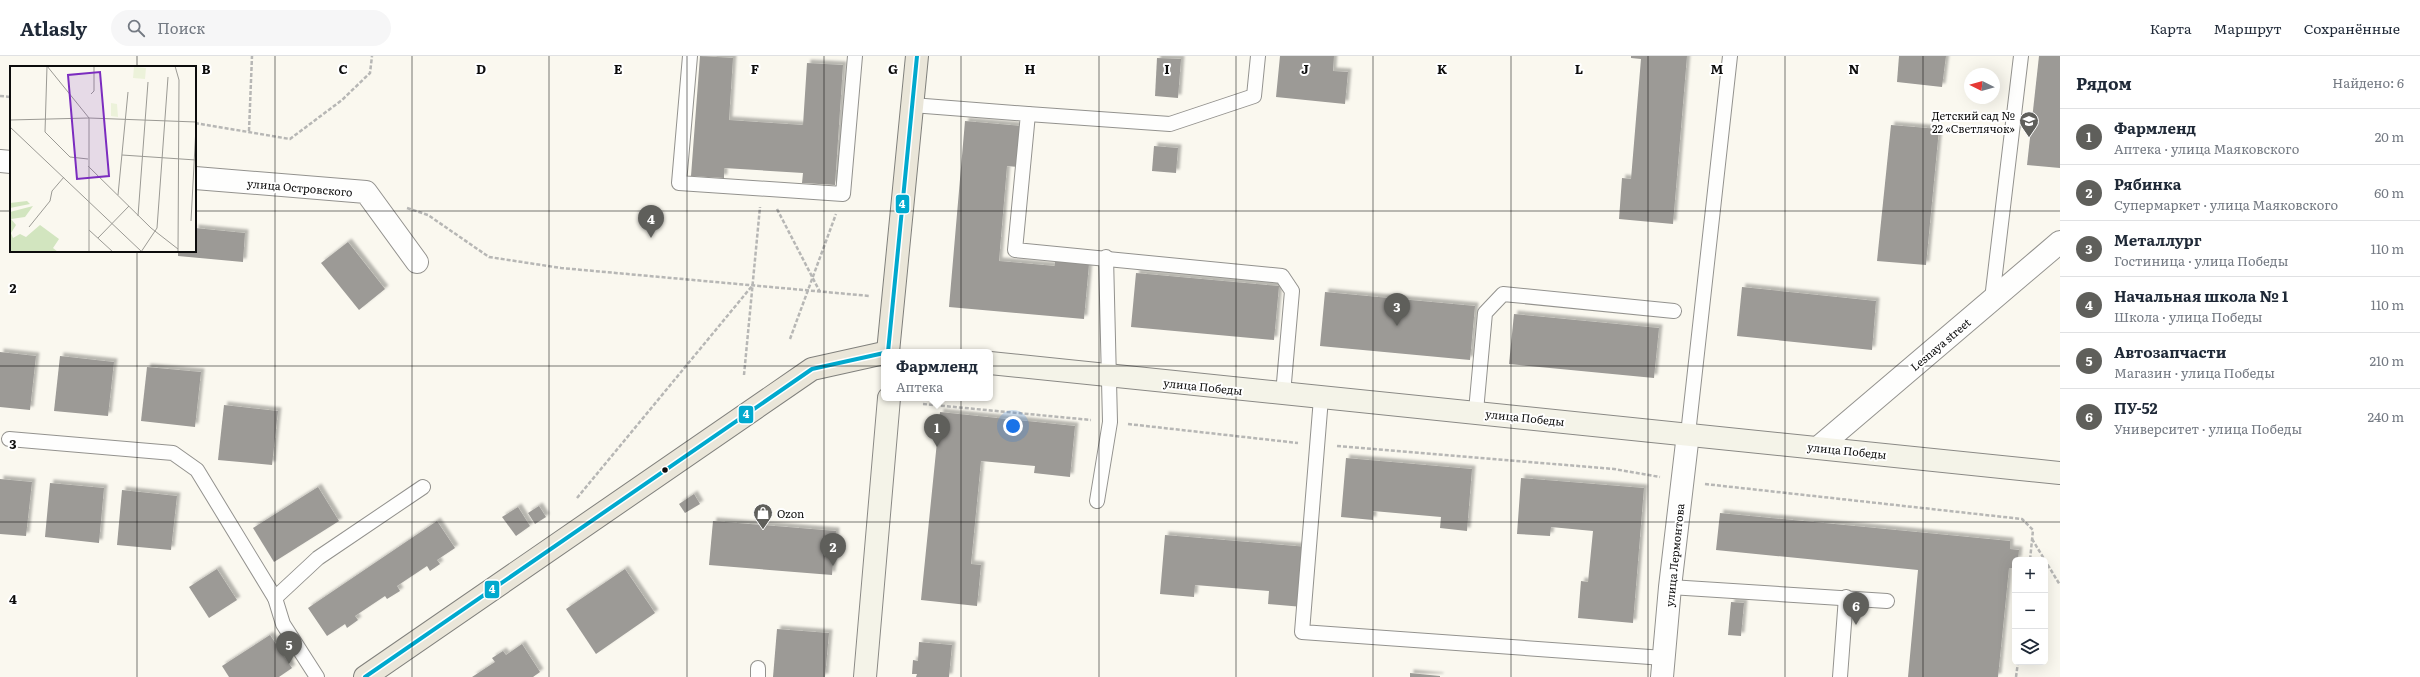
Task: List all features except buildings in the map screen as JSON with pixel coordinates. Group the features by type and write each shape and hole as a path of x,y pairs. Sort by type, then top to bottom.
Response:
{"main road":[{"path":"888,349 917,56"},
{"path":"365,677 812,369 881,354"}],"street":[{"path":"0,161 10,162"},
{"name":"улица Островского","path":"196,178 366,192 417,262"},
{"name":"Lesnaya street","path":"1819,447 2060,242"},
{"name":"улица Победы","path":"993,363 1321,398 1476,411 2060,473"},
{"path":"865,677 889,401"},
{"name":"улица Лермонтова","path":"1663,668 1670,587 1688,434"}],"lane":[{"path":"690,56 679,183 843,194 855,56"},
{"path":"912,105 1170,124 1254,96 1258,56"},
{"path":"1688,434 1730,56"},
{"path":"1992,299 2021,56"},
{"path":"1028,114 1015,250 1282,276 1292,291 1283,394"},
{"path":"1097,501 1110,422 1106,258"},
{"path":"1476,411 1485,314 1503,294 1674,311"},
{"path":"1321,398 1302,632 1663,668"},
{"path":"10,440 174,453 197,470 275,598 283,624 317,677"},
{"path":"275,598 318,558 422,487"},
{"path":"1670,587 1846,597 1887,601"},
{"path":"1840,677 1846,597"}],"path":[{"path":"249,131 252,56"},
{"path":"196,123 290,139 342,100 370,73 372,56"},
{"path":"0,96 10,98"},
{"path":"764,189 820,292"},
{"path":"744,375 752,286 764,189"},
{"path":"790,339 843,194"},
{"path":"401,205 428,215 489,257 562,268 871,296"},
{"path":"576,498 752,286"},
{"path":"923,404 1110,422 1317,445 1614,469 1683,481 2022,519 2033,530 2030,557"},
{"path":"2032,539 2060,585"},
{"path":"2016,677 2018,665"}],"transit line":[{"name":"4","path":"888,349 917,56"},
{"name":"4","path":"365,677 812,369 881,354"}],"place":[{"name":"Детский сад № 22 «Светлячок»","path":"2029,138"},
{"name":"Начальная школа № 1","path":"651,238"},
{"name":"Металлург","path":"1397,326"},
{"name":"Фармленд","path":"937,447"},
{"name":"Ozon","path":"763,530"},
{"name":"Рябинка","path":"833,566"},
{"name":"ПУ-52","path":"1856,625"},
{"name":"Автозапчасти","path":"289,664"}]}
